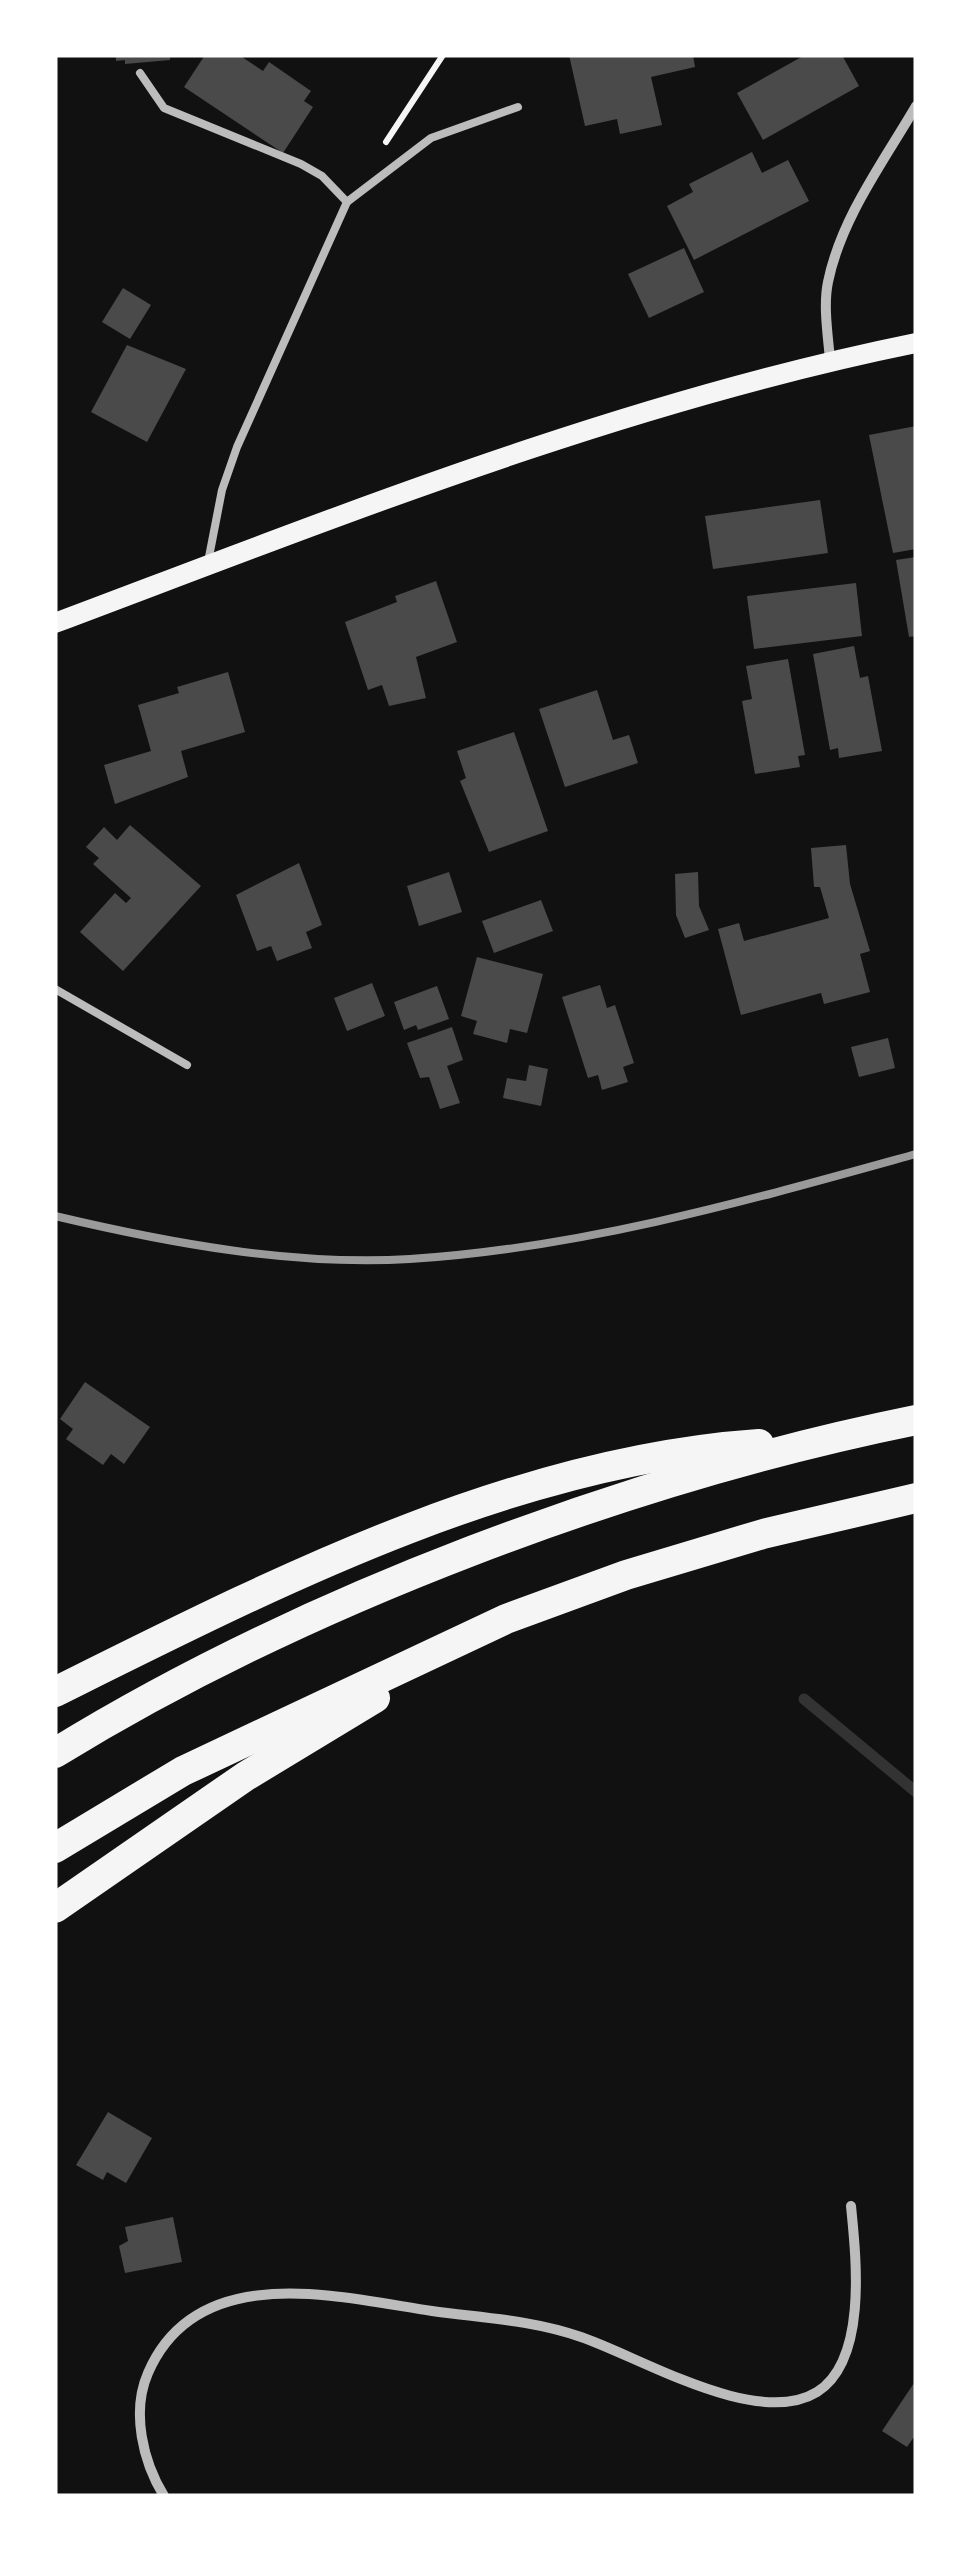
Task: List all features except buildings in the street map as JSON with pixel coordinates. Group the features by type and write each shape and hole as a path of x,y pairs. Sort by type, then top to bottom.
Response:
{"highway":[{"path":"55,1753 104,1723 292,1627 479,1550 751,1458 916,1420"},
{"path":"55,1692 307,1570 575,1474 709,1447 830,1439"},
{"path":"55,1848 183,1771 506,1619 677,1560 916,1498"},
{"path":"55,1908 246,1776 506,1619"}],"main road":[{"path":"55,623 397,494 652,411 830,360 916,342"}],"street":[{"path":"830,360 827,285 836,252 856,208 916,106"},
{"path":"164,2496 151,2474 140,2430 146,2376 167,2340 202,2314 258,2293 313,2291 538,2324 728,2394 798,2401 821,2390 842,2362 854,2319 851,2206"}],"lane":[{"path":"140,73 164,108 301,164 322,176 347,202"},
{"path":"207,566 222,490 238,448 347,202 430,138 518,107"},
{"path":"55,989 187,1065"}],"path":[{"path":"379,153 442,55"}],"waterway":[{"path":"804,1699 916,1792"}],"railway":[{"path":"55,1216 142,1235 276,1256 410,1259 539,1244 666,1220 916,1154"}]}
